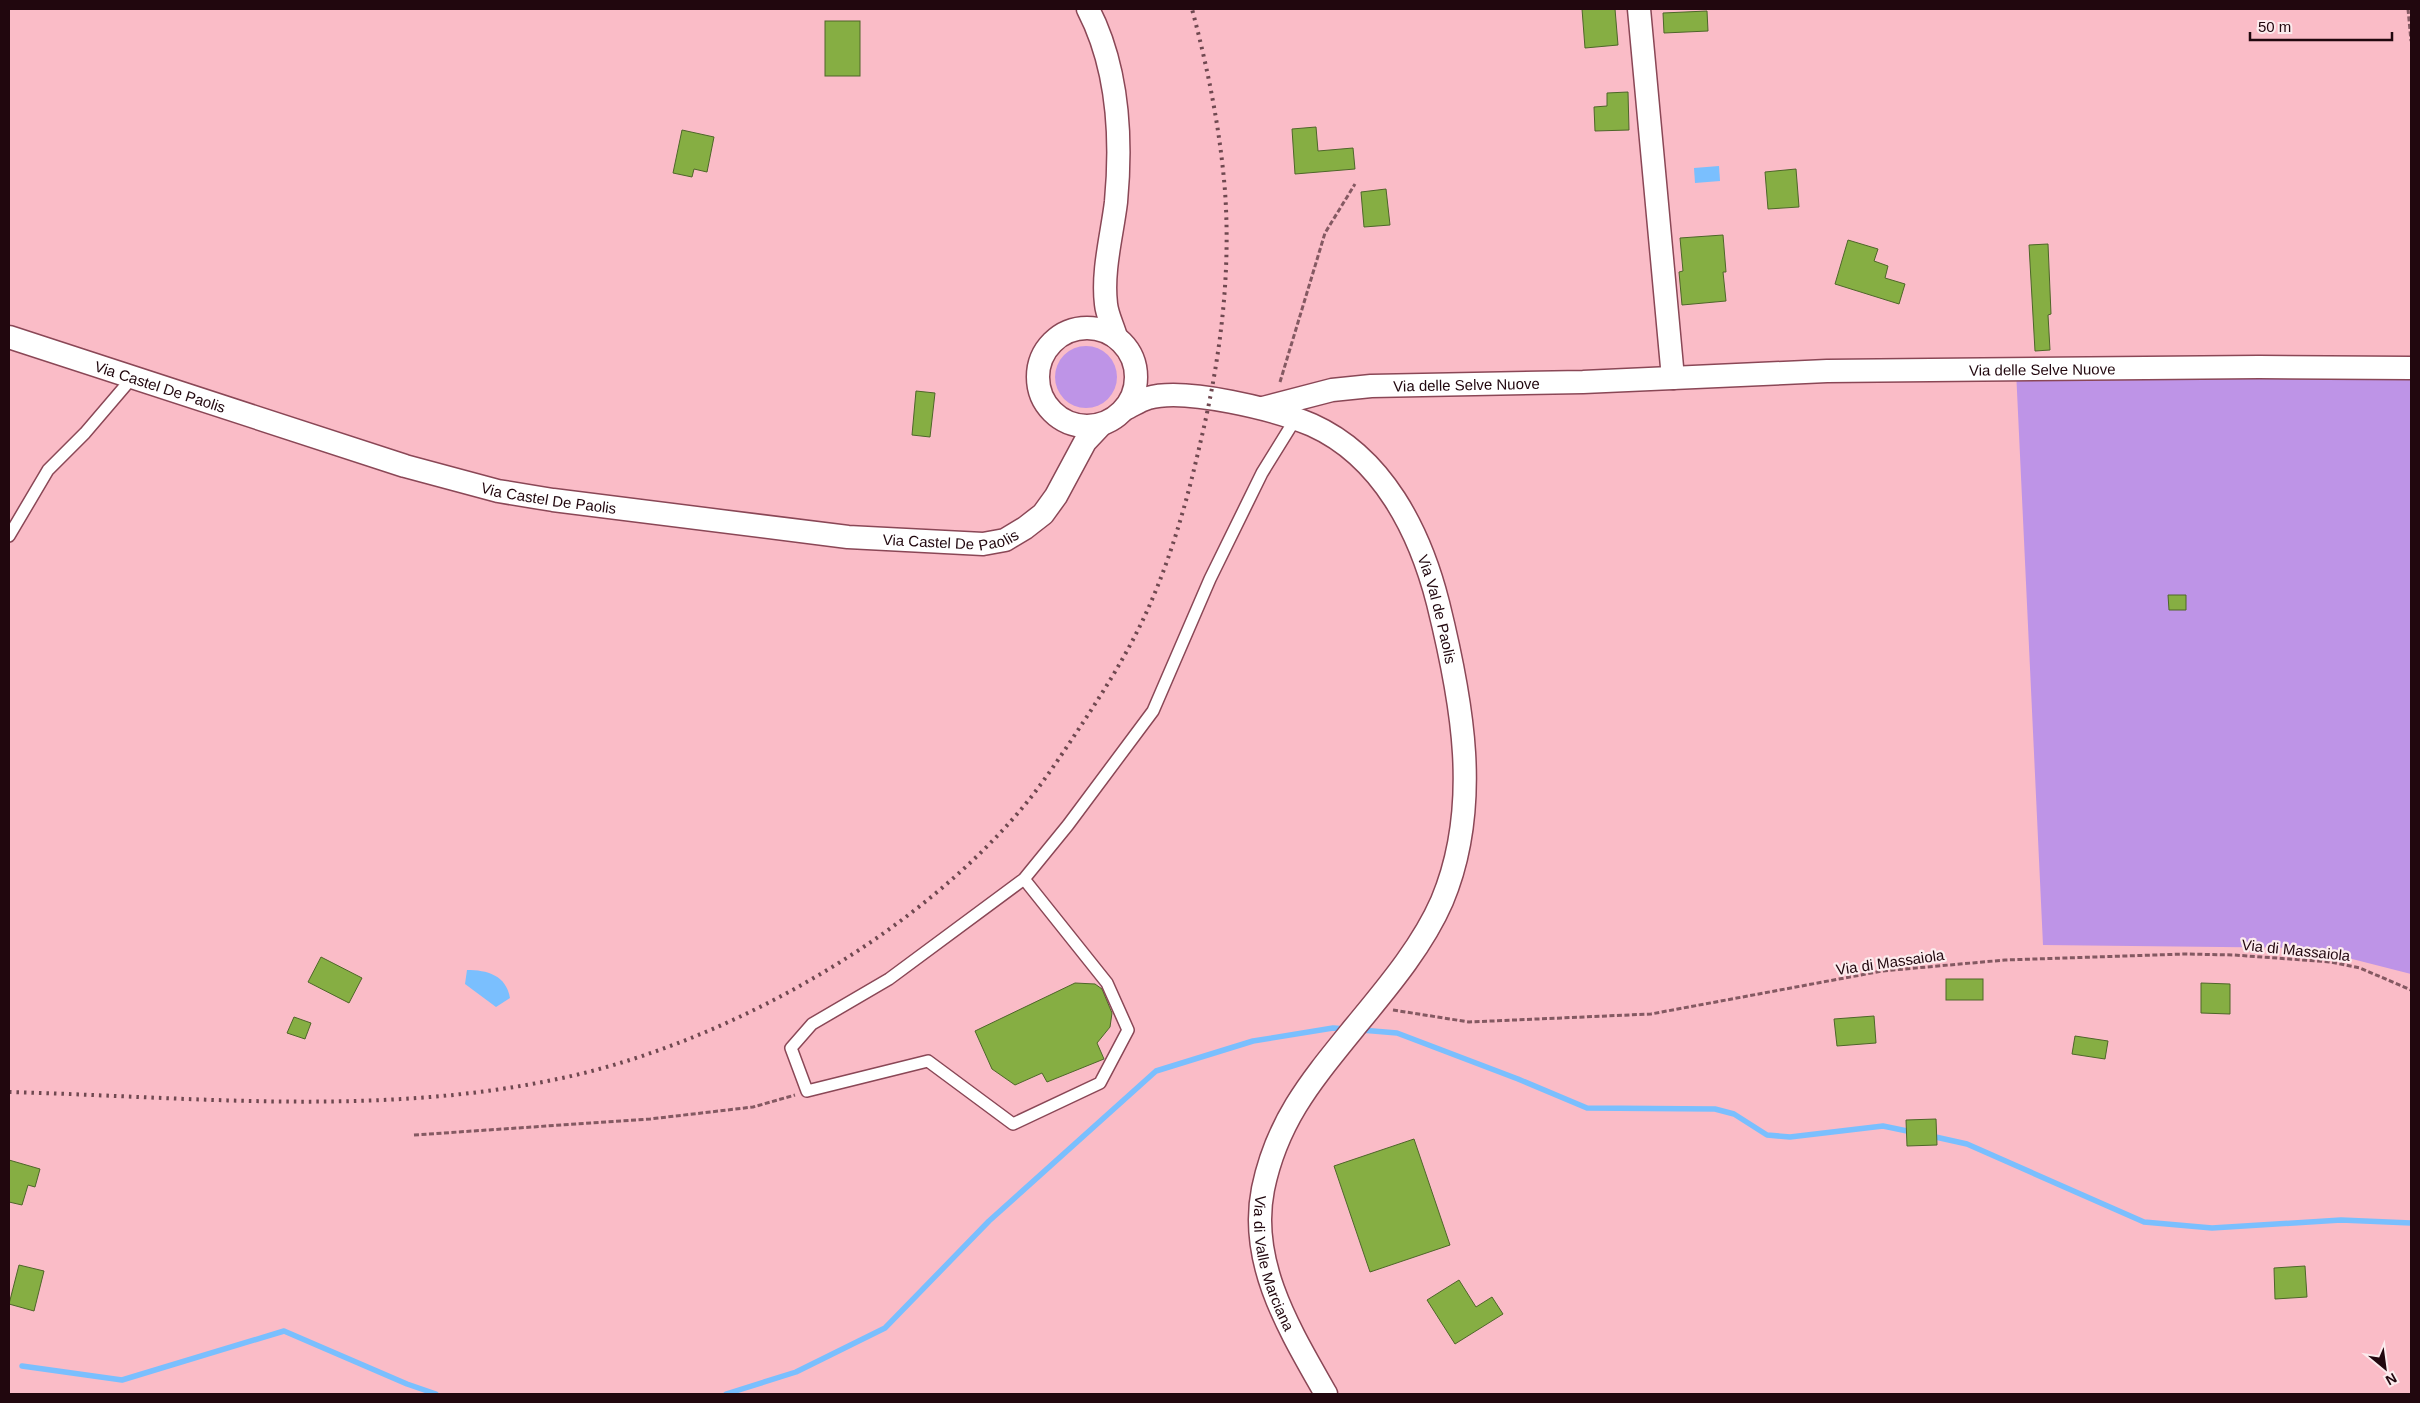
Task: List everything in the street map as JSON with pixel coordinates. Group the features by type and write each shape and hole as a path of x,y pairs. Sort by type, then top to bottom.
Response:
{"street":[{"path":"1088,9 1100,36 1111,78 1118,138 1116,200 1106,278 1106,305 1116,337"},
{"path":"1639,9 1673,378"},
{"path":"1089,328 1106,278"},
{"path":"1072,464 1072,448 1058,418 1048,408 1041,396 1038,382 1038,368 1043,355 1051,343 1062,334 1075,329 1103,330 1116,337 1131,354 1136,365 1150,380 1176,395"},
{"name":"Via Castel De Paolis","path":"9,336 132,378 405,466 498,491 867,539 983,544 1005,540 1043,514 1056,496 1085,442 1101,425"},
{"path":"1058,418 1079,426 1101,425 1114,419 1125,410 1135,388 1136,365"},
{"name":"Via delle Selve Nuove","path":"1268,406 1332,390 1362,387 1673,378 1828,371 2411,368"},
{"name":"Via Val de Paolis","path":"1125,410 1148,398 1176,395 1268,406 1327,433 1356,455 1390,493 1410,524 1432,578 1454,665 1459,698 1465,785 1462,824 1452,871 1442,901 1427,929 1371,1007 1334,1052"},
{"name":"Via di Valle Marciana","path":"1326,1394 1291,1330 1274,1292 1266,1267 1260,1226 1264,1187 1281,1133 1301,1094 1334,1052"}],"lane":[{"path":"9,536 48,470 85,433 132,378"},
{"path":"1024,879 1107,983 1128,1030 1100,1083 1013,1124 928,1061 807,1091 791,1048 812,1024 889,979 1024,879 1068,826 1153,712 1210,579 1262,472 1296,418"}],"path":[{"path":"2408,9 2411,41"},
{"path":"1268,406 1325,233 1355,184"},
{"name":"Via di Massaiola","path":"1371,1007 1469,1022 1651,1014 1882,972 2005,960 2184,954 2234,955 2331,962 2360,968 2411,990"},
{"path":"414,1135 650,1119 753,1107 807,1091"}],"shaded area":[{"path":"1086,346 1098,348 1108,355 1115,365 1117,377 1115,389 1108,399 1098,406 1086,408 1074,406 1064,399 1057,389 1055,377 1057,365 1064,355 1074,348"},
{"path":"2411,369 2411,974 2309,948 2043,945 2016,370"}],"water":[{"path":"1719,166 1720,181 1695,183 1694,168"},
{"path":"467,970 482,971 494,975 504,984 510,998 496,1007 465,984"}],"building":[{"path":"1582,9 1615,9 1618,45 1585,48"},
{"path":"1707,11 1708,31 1664,33 1663,13"},
{"path":"825,21 860,21 860,76 825,76"},
{"path":"1628,92 1629,130 1595,131 1594,107 1607,106 1607,93"},
{"path":"1316,127 1318,151 1353,148 1355,169 1295,174 1292,129"},
{"path":"682,130 714,137 707,172 694,169 692,177 673,173"},
{"path":"1796,169 1799,207 1768,209 1765,172"},
{"path":"1386,189 1390,225 1364,227 1361,192"},
{"path":"1723,235 1726,272 1723,272 1726,301 1682,305 1679,272 1683,271 1680,238"},
{"path":"1848,240 1878,249 1874,261 1888,266 1885,278 1905,284 1899,304 1835,284"},
{"path":"2048,244 2051,314 2048,315 2050,350 2035,351 2029,245"},
{"path":"916,391 935,393 930,437 912,435"},
{"path":"2168,595 2186,595 2186,610 2169,610"},
{"path":"321,957 362,978 349,1003 308,982"},
{"path":"1946,979 1983,979 1983,1000 1946,1000"},
{"path":"1075,983 1095,984 1102,989 1112,1013 1110,1027 1097,1043 1104,1059 1047,1082 1042,1073 1015,1085 992,1069 975,1031"},
{"path":"2201,983 2230,984 2230,1014 2201,1013"},
{"path":"1874,1016 1876,1043 1837,1046 1834,1019"},
{"path":"294,1017 311,1023 305,1039 287,1033"},
{"path":"2075,1036 2108,1041 2105,1059 2072,1054"},
{"path":"1936,1119 1937,1145 1907,1146 1906,1120"},
{"path":"1414,1139 1450,1245 1370,1272 1334,1166"},
{"path":"9,1160 40,1169 35,1187 28,1185 22,1205 9,1202"},
{"path":"19,1265 44,1271 34,1311 9,1304"},
{"path":"2305,1266 2307,1297 2275,1299 2274,1268"},
{"path":"1459,1280 1476,1307 1492,1297 1503,1314 1455,1344 1427,1300"}],"waterway":[{"path":"726,1394 796,1372 885,1328 989,1221 1156,1071 1253,1041 1333,1028 1347,1029"},
{"path":"1361,1030 1397,1033 1518,1079 1587,1108 1715,1109 1734,1114 1767,1135 1790,1137 1883,1126 1912,1132"},
{"path":"1931,1136 1967,1144 2144,1222 2212,1228 2341,1220 2411,1223"},
{"path":"22,1366 122,1380 284,1331 407,1384 436,1394"}],"railway":[{"path":"9,1092 297,1102 369,1101 441,1096 513,1087 584,1073 645,1055 706,1032 767,1003 827,970 884,933 937,892 985,848 1028,801 1064,752 1093,707 1144,618 1166,563 1185,504 1213,381 1222,318 1226,255 1225,191 1217,122 1192,9"}]}
